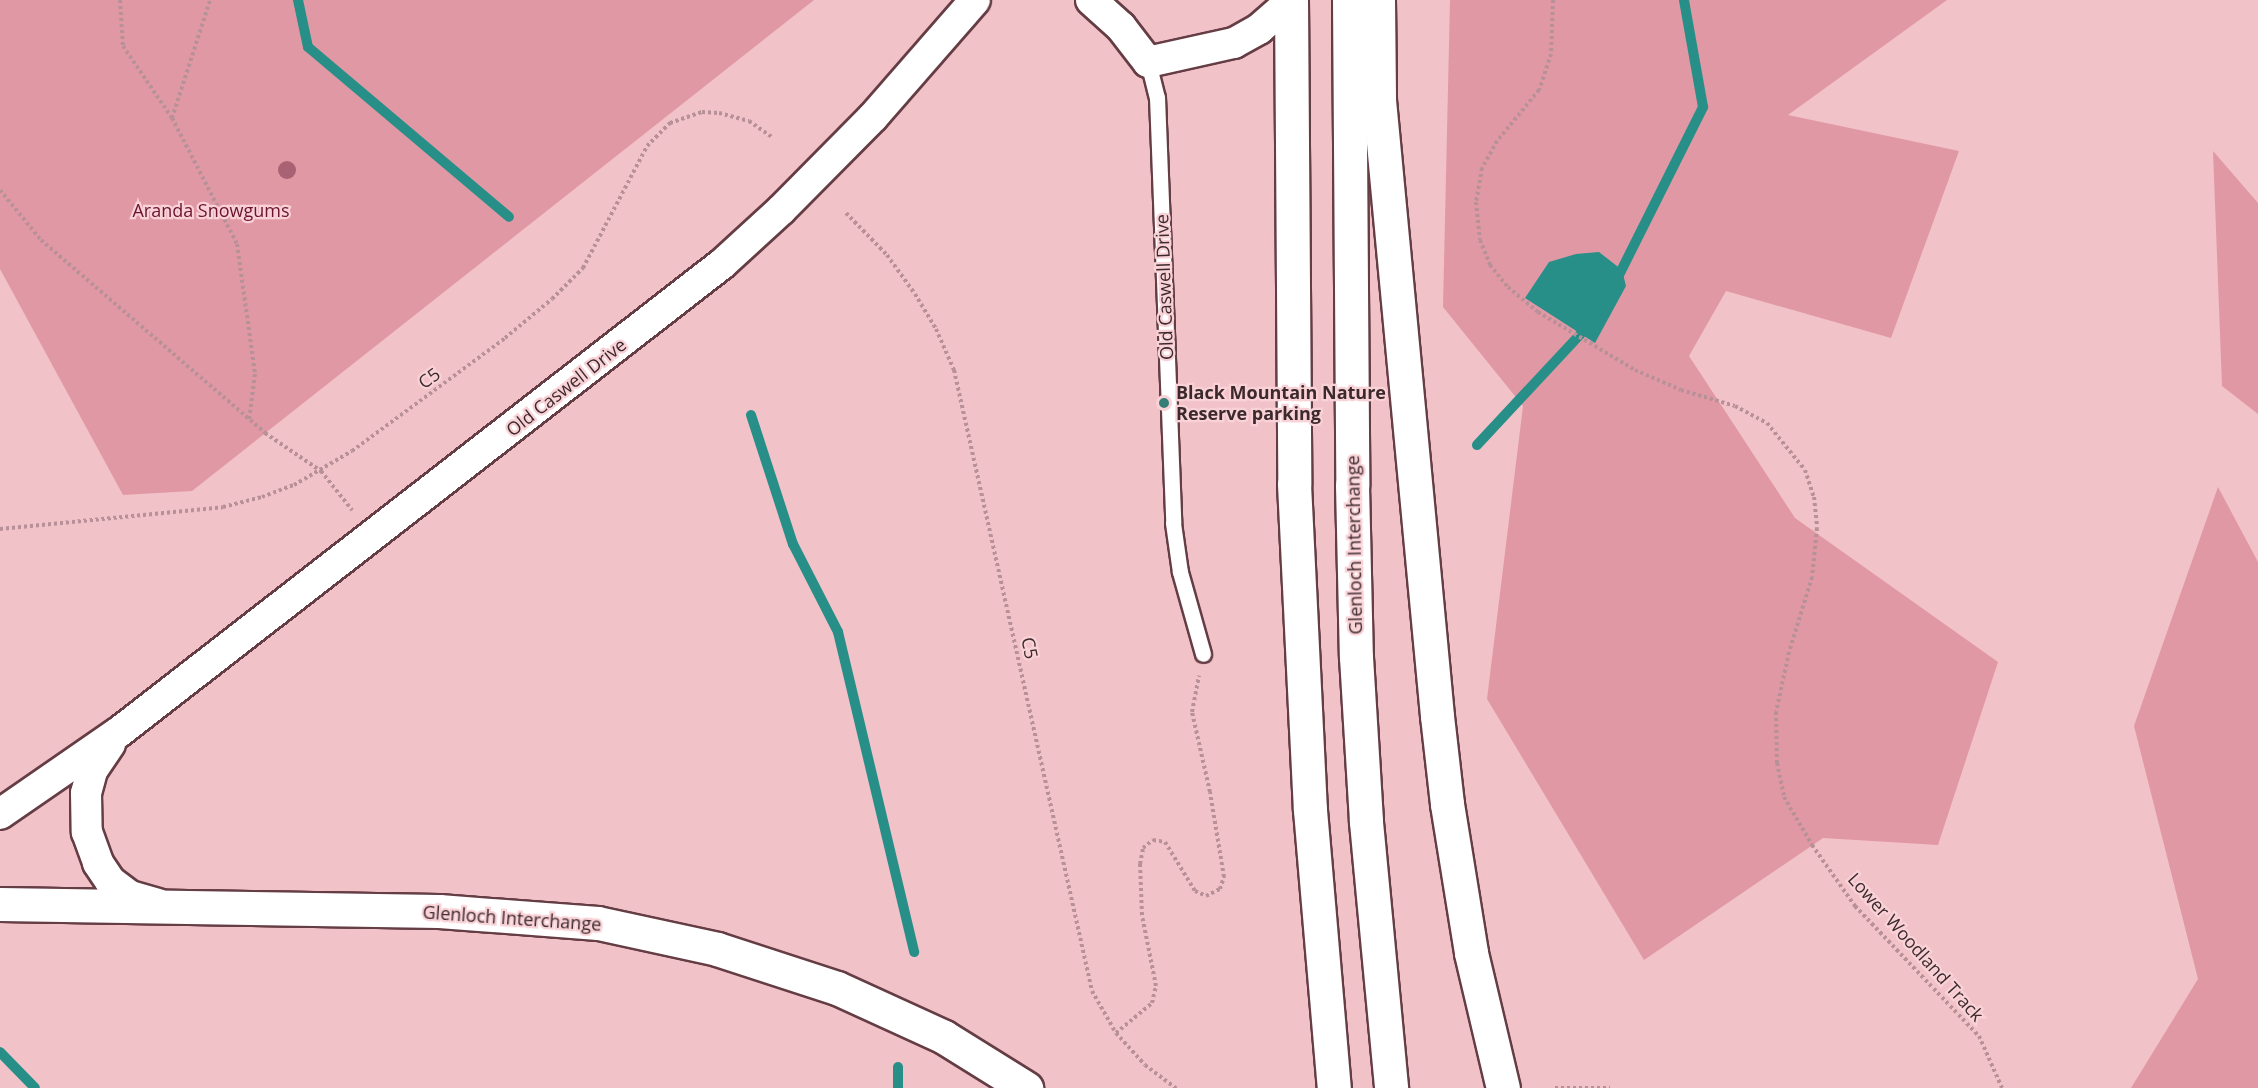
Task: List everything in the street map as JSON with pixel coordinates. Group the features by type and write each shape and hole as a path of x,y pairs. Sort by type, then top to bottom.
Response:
{"highway":[{"path":"1291,0 1294,484 1310,810 1334,1088"},
{"name":"Glenloch Interchange","path":"1349,0 1352,473 1356,657 1366,822 1391,1088"},
{"path":"1378,0 1379,100 1442,760 1471,953 1503,1088"},
{"name":"Glenloch Interchange","path":"0,904 353,909 531,916 598,922 657,934 780,967 837,988 944,1037 1026,1088"}],"street":[{"name":"Old Caswell Drive","path":"0,813 119,732 722,264 782,210 873,117 975,0"},
{"name":"Old Caswell Drive","path":"1091,0 1121,27 1148,62"},
{"path":"1148,62 1234,43 1259,30 1291,0"},
{"name":"Old Caswell Drive","path":"119,732 98,760 89,781 84,805 87,832 98,863 110,881 130,896 169,907"}],"lane":[{"name":"Old Caswell Drive","path":"1148,62 1157,97 1173,523 1183,585 1203,654"}],"path":[{"path":"120,0 123,46 172,118 237,244 255,374 249,420"},
{"path":"172,118 210,0"},
{"name":"Lower Woodland Track","path":"1553,0 1551,54 1539,90 1497,141 1482,168 1476,202 1480,240 1490,265 1508,287 1538,312 1635,370 1681,390 1736,406 1767,423 1805,470 1814,497 1817,528 1812,577 1789,652 1776,712 1776,763 1784,797 1812,845 1855,906 1979,1036 2002,1088"},
{"name":"C5","path":"0,529 223,507 262,497 321,471 352,451 505,338 583,268 648,146 670,123 702,112 719,113 749,121 773,138"},
{"path":"0,190 41,240 249,420 321,471 373,536"},
{"name":"C5","path":"846,213 887,255 915,294 936,329 954,370 1092,991 1116,1033 1145,1065 1176,1088"},
{"path":"1116,1033 1152,1003 1156,986 1142,915 1140,864 1143,848 1153,840 1165,842 1195,891 1206,896 1220,889 1224,877 1210,792 1192,712 1203,654"},
{"path":"1555,1088 1610,1088"}],"green space":[{"name":"Aranda Snowgums","path":"0,0 814,0 192,491 123,495 0,269"},
{"path":"1450,0 1947,0 1788,115 1959,151 1891,338 1726,291 1689,356 1795,518 1998,662 1938,845 1823,838 1644,960 1487,699 1523,406 1443,307"},
{"path":"2213,151 2258,203 2258,414 2222,386"},
{"path":"2218,487 2258,562 2258,1088 2131,1088 2198,979 2134,726"}],"water":[{"path":"1599,252 1622,270 1626,286 1595,343 1525,298 1549,262 1576,254"}],"waterway":[{"path":"298,0 308,47 509,217"},
{"path":"1615,283 1703,107 1684,0"},
{"path":"1477,445 1590,324"},
{"path":"751,415 793,544 838,632 914,952"},
{"path":"0,1052 35,1088"},
{"path":"898,1067 898,1088"}],"place":[{"name":"Black Mountain Nature Reserve parking","path":"1164,403"}]}
